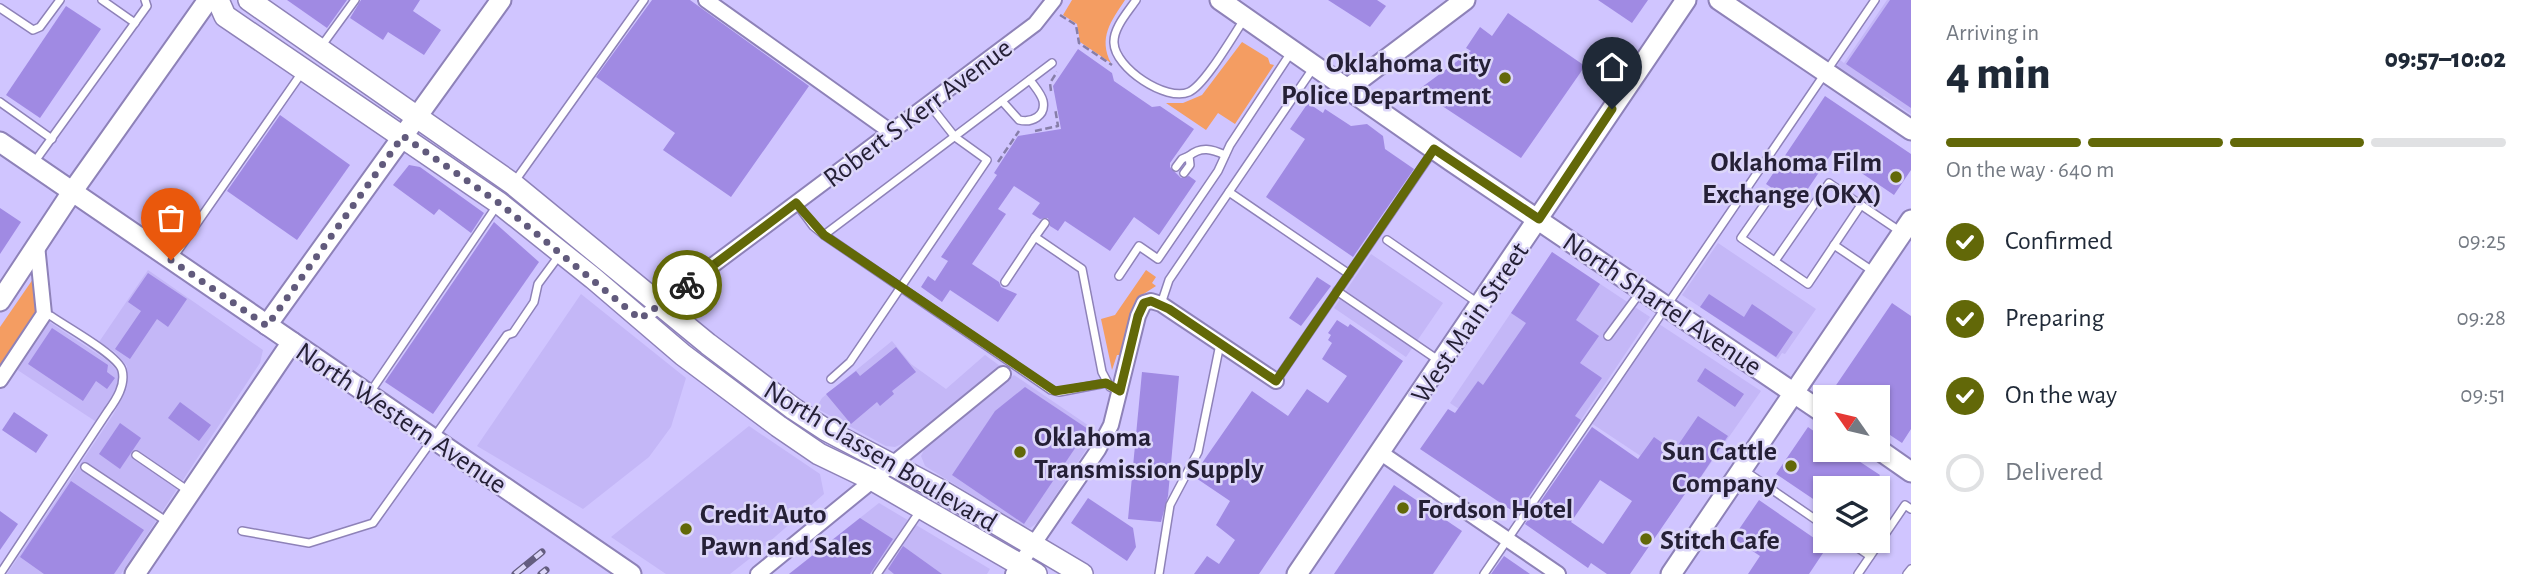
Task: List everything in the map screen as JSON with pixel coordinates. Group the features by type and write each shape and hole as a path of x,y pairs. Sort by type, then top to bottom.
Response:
{"main road":[{"path":"0,301 72,192 208,0"},
{"name":"North Classen Boulevard","path":"218,0 225,16 499,203 692,362 778,426 819,454 922,508 1023,571"},
{"name":"North Classen Boulevard","path":"249,0 513,184 747,376 794,409 854,446 893,464 1082,574"},
{"path":"267,326 501,0"},
{"path":"1348,89 1465,0"},
{"name":"West Main Street","path":"1297,574 1686,0"},
{"path":"1719,0 1911,131"},
{"name":"North Shartel Avenue","path":"1225,1 1245,18 1434,149 1813,406"},
{"name":"North Western Avenue","path":"0,142 631,574"},
{"path":"1671,574 1907,226"},
{"path":"135,574 292,342"},
{"path":"1890,457 1911,472"}],"street":[{"path":"706,0 891,132"},
{"name":"Robert S Kerr Avenue","path":"640,319 1035,24 1054,0"},
{"path":"0,380 42,317 37,245"},
{"path":"1023,571 1032,545 1111,425 1142,306 1151,301 1161,304 1276,381"},
{"path":"758,574 1003,374"},
{"path":"1381,453 1558,574"}],"lane":[{"path":"0,8 33,30 40,27 60,0"},
{"path":"102,0 135,23"},
{"path":"33,165 135,23 146,6 145,0"},
{"path":"318,50 355,0"},
{"path":"513,184 644,0"},
{"path":"1136,0 1115,36 1115,50 1128,69 1170,94 1189,92 1198,86 1245,18"},
{"path":"1484,574 1875,0"},
{"path":"1119,276 1139,246 1158,258 1217,172 1292,50"},
{"path":"824,235 1052,63"},
{"path":"1161,304 1169,280 1315,65"},
{"path":"171,260 304,70"},
{"path":"1002,101 1019,120 1035,119 1042,111 1043,99 1030,80"},
{"path":"0,102 52,139"},
{"path":"831,379 850,362 987,160 955,137 929,104"},
{"path":"1176,167 1182,159 1202,149 1225,155"},
{"path":"1276,381 1434,149"},
{"path":"1184,173 1189,164 1189,156"},
{"path":"1776,261 1829,183 1861,205 1907,226"},
{"path":"1229,192 1349,274"},
{"path":"1771,195 1741,238 1808,284 1861,205"},
{"path":"368,395 499,203"},
{"path":"796,203 824,235 1051,390 1059,392 1106,383"},
{"path":"1005,282 1045,223"},
{"path":"1035,237 1082,269 1102,372 1106,383 1120,391"},
{"path":"1387,240 1481,304"},
{"path":"1834,244 1875,273"},
{"path":"242,531 309,543 373,523 507,335 513,333 534,302 538,284 561,253"},
{"path":"1608,336 1642,289"},
{"path":"1337,291 1442,362"},
{"path":"0,573 117,398 122,382 123,371 114,358 51,316 42,317"},
{"path":"1159,574 1170,505 1198,452 1220,344"},
{"path":"136,455 191,492"},
{"path":"85,467 169,524"},
{"path":"1741,469 1813,518"},
{"path":"1858,574 1905,505 1911,509"},
{"path":"877,574 922,508"},
{"path":"1866,553 1870,556"}],"path":[{"path":"1060,15 1076,25 1079,43 1113,65"},
{"path":"1108,54 1117,69"}],"shaded area":[{"path":"1072,0 1125,0 1111,23 1106,38 1107,54 1111,63 1080,42 1077,24 1063,15"},
{"path":"1887,0 1911,0 1911,114 1884,96 1880,99 1836,68 1840,60 1844,63"},
{"path":"1242,42 1268,58 1270,64 1274,65 1235,124 1218,113 1206,130 1166,103 1183,103 1202,95"},
{"path":"1718,243 1816,309 1785,354 1782,353 1778,359 1682,295"},
{"path":"1552,252 1650,317 1548,469 1450,403"},
{"path":"1371,254 1443,303 1406,357 1334,308"},
{"path":"148,270 263,350 260,363 121,574 7,574 123,396 127,366 115,352 99,342"},
{"path":"1146,270 1156,277 1152,283 1156,286 1142,295 1134,305 1120,355 1117,355 1112,370 1101,319 1115,315"},
{"path":"33,279 39,310 0,370 0,327"},
{"path":"581,294 686,378 671,427 649,457 583,509 477,446"},
{"path":"48,321 108,361 119,373 117,390 98,423 16,369"},
{"path":"1659,324 1761,391 1692,490 1591,423"},
{"path":"892,341 911,364 946,389 985,355 1000,366 906,442 895,447 886,446 816,408 822,398"},
{"name":"Oklahoma Transmission Supply","path":"1014,375 1098,432 1037,523 1030,528 1022,526 925,466 921,456 925,448"},
{"path":"749,426 820,474 824,494 753,556 730,574 666,574 611,537"},
{"path":"879,503 990,569 987,574 789,574"}],"building":[{"path":"287,0 347,0 327,28"},
{"path":"361,0 420,0 413,11 441,30 424,55 388,32 383,40 350,18"},
{"path":"652,0 690,0 809,86 731,197 663,150 675,133 596,77"},
{"path":"1328,0 1377,0 1386,6 1370,27"},
{"path":"1598,0 1648,0 1632,23"},
{"path":"1890,0 1911,0 1911,108 1846,64"},
{"path":"66,6 101,29 40,118 6,95"},
{"name":"Oklahoma City Police Department","path":"1508,13 1585,66 1521,158 1418,90 1471,51 1466,48 1480,27 1492,36"},
{"path":"1078,49 1112,73 1114,81 1152,107 1160,106 1194,129 1170,163 1170,167 1181,178 1189,176 1196,181 1159,235 1134,217 1110,251 1065,221 1058,231 1050,226 1048,218 1040,219 1032,214 1040,203 1014,186 998,209 1006,214 972,264 999,282 1001,287 1017,294 998,322 950,290 942,302 921,287 928,276 935,281 948,261 941,257 997,175 994,173 1018,136 1061,129 1053,86"},
{"path":"1825,96 1911,154 1911,170 1894,195 1832,153 1797,205 1766,184"},
{"path":"1308,103 1323,113 1325,109 1351,126 1367,124 1383,136 1385,149 1414,169 1353,257 1266,197 1305,139 1290,129"},
{"path":"280,115 350,165 297,240 227,191"},
{"path":"409,165 420,167 484,213 471,233 439,209 434,215 393,185"},
{"path":"0,208 21,222 0,254"},
{"path":"494,222 539,262 433,414 385,382"},
{"path":"1552,252 1600,284 1576,320 1599,336 1580,363 1602,378 1575,416 1581,420 1517,514 1420,449 1448,409 1455,413 1478,381 1483,385 1526,323 1511,313"},
{"path":"148,273 187,299 168,327 157,319 130,359 115,349 141,311 128,302"},
{"path":"1317,277 1331,286 1301,326 1289,318"},
{"path":"1709,294 1744,317 1752,304 1793,332 1776,357 1700,307"},
{"path":"1892,303 1911,316 1911,429 1902,443 1890,435 1890,385 1836,385"},
{"path":"1337,320 1348,327 1350,324 1403,361 1259,574 1194,574 1207,556 1219,564 1235,540 1216,525 1230,501 1193,476 1252,391 1288,416 1307,389 1328,403 1347,376 1322,359 1332,343 1328,340 1331,335 1328,333"},
{"path":"52,328 108,365 107,372 115,378 107,389 96,381 83,401 28,364"},
{"path":"896,347 916,372 892,391 894,394 880,406 877,402 851,424 826,394 856,371 860,376"},
{"path":"1705,368 1744,394 1735,407 1697,381"},
{"path":"1142,372 1179,376 1168,496 1161,522 1128,519"},
{"name":"Oklahoma Transmission Supply","path":"1025,387 1088,429 1024,524 952,475 995,411"},
{"path":"180,402 211,425 199,441 168,418"},
{"path":"14,412 48,435 36,453 2,430"},
{"path":"1698,416 1728,436 1630,574 1607,574 1591,563 1588,568 1525,524 1592,427 1638,459 1654,437 1674,451","holes":["1600,480 1632,501 1603,544 1571,522"]},
{"path":"120,423 141,438 120,469 99,454"},
{"path":"1808,427 1813,431 1813,462 1860,462 1880,475 1813,476 1813,499 1776,474"},
{"path":"71,481 144,530 114,574 44,574 20,557"},
{"name":"Fordson Hotel","path":"1394,485 1462,531 1433,574 1334,574"},
{"path":"1088,498 1133,528 1136,547 1127,561 1071,523"},
{"path":"1759,500 1813,537 1813,553 1823,553 1809,574 1748,574 1760,556 1733,538"},
{"path":"0,511 18,524 0,550"},
{"path":"860,518 893,539 870,574 789,574"},
{"path":"903,546 942,574 894,574 888,569"},
{"path":"1504,556 1530,574 1491,574"}],"railway":[{"path":"515,574 542,552"},
{"path":"541,574 546,570"}],"way so far":[{"path":"171,260 267,326 403,136 499,203 640,319 687,285"}],"place":[{"name":"Oklahoma City Police Department","path":"1505,78"},
{"name":"Oklahoma Film Exchange (OKX)","path":"1896,177"},
{"name":"Oklahoma Transmission Supply","path":"1020,452"},
{"name":"Sun Cattle Company","path":"1791,466"},
{"name":"Fordson Hotel","path":"1403,508"},
{"name":"Credit Auto Pawn and Sales","path":"686,529"},
{"name":"Stitch Cafe","path":"1646,539"}],"route":[{"path":"687,285 796,203 818,231 1051,390 1059,392 1106,383 1120,391 1138,316 1144,303 1151,301 1169,309 1276,381 1434,149 1539,219 1612,109"}]}
